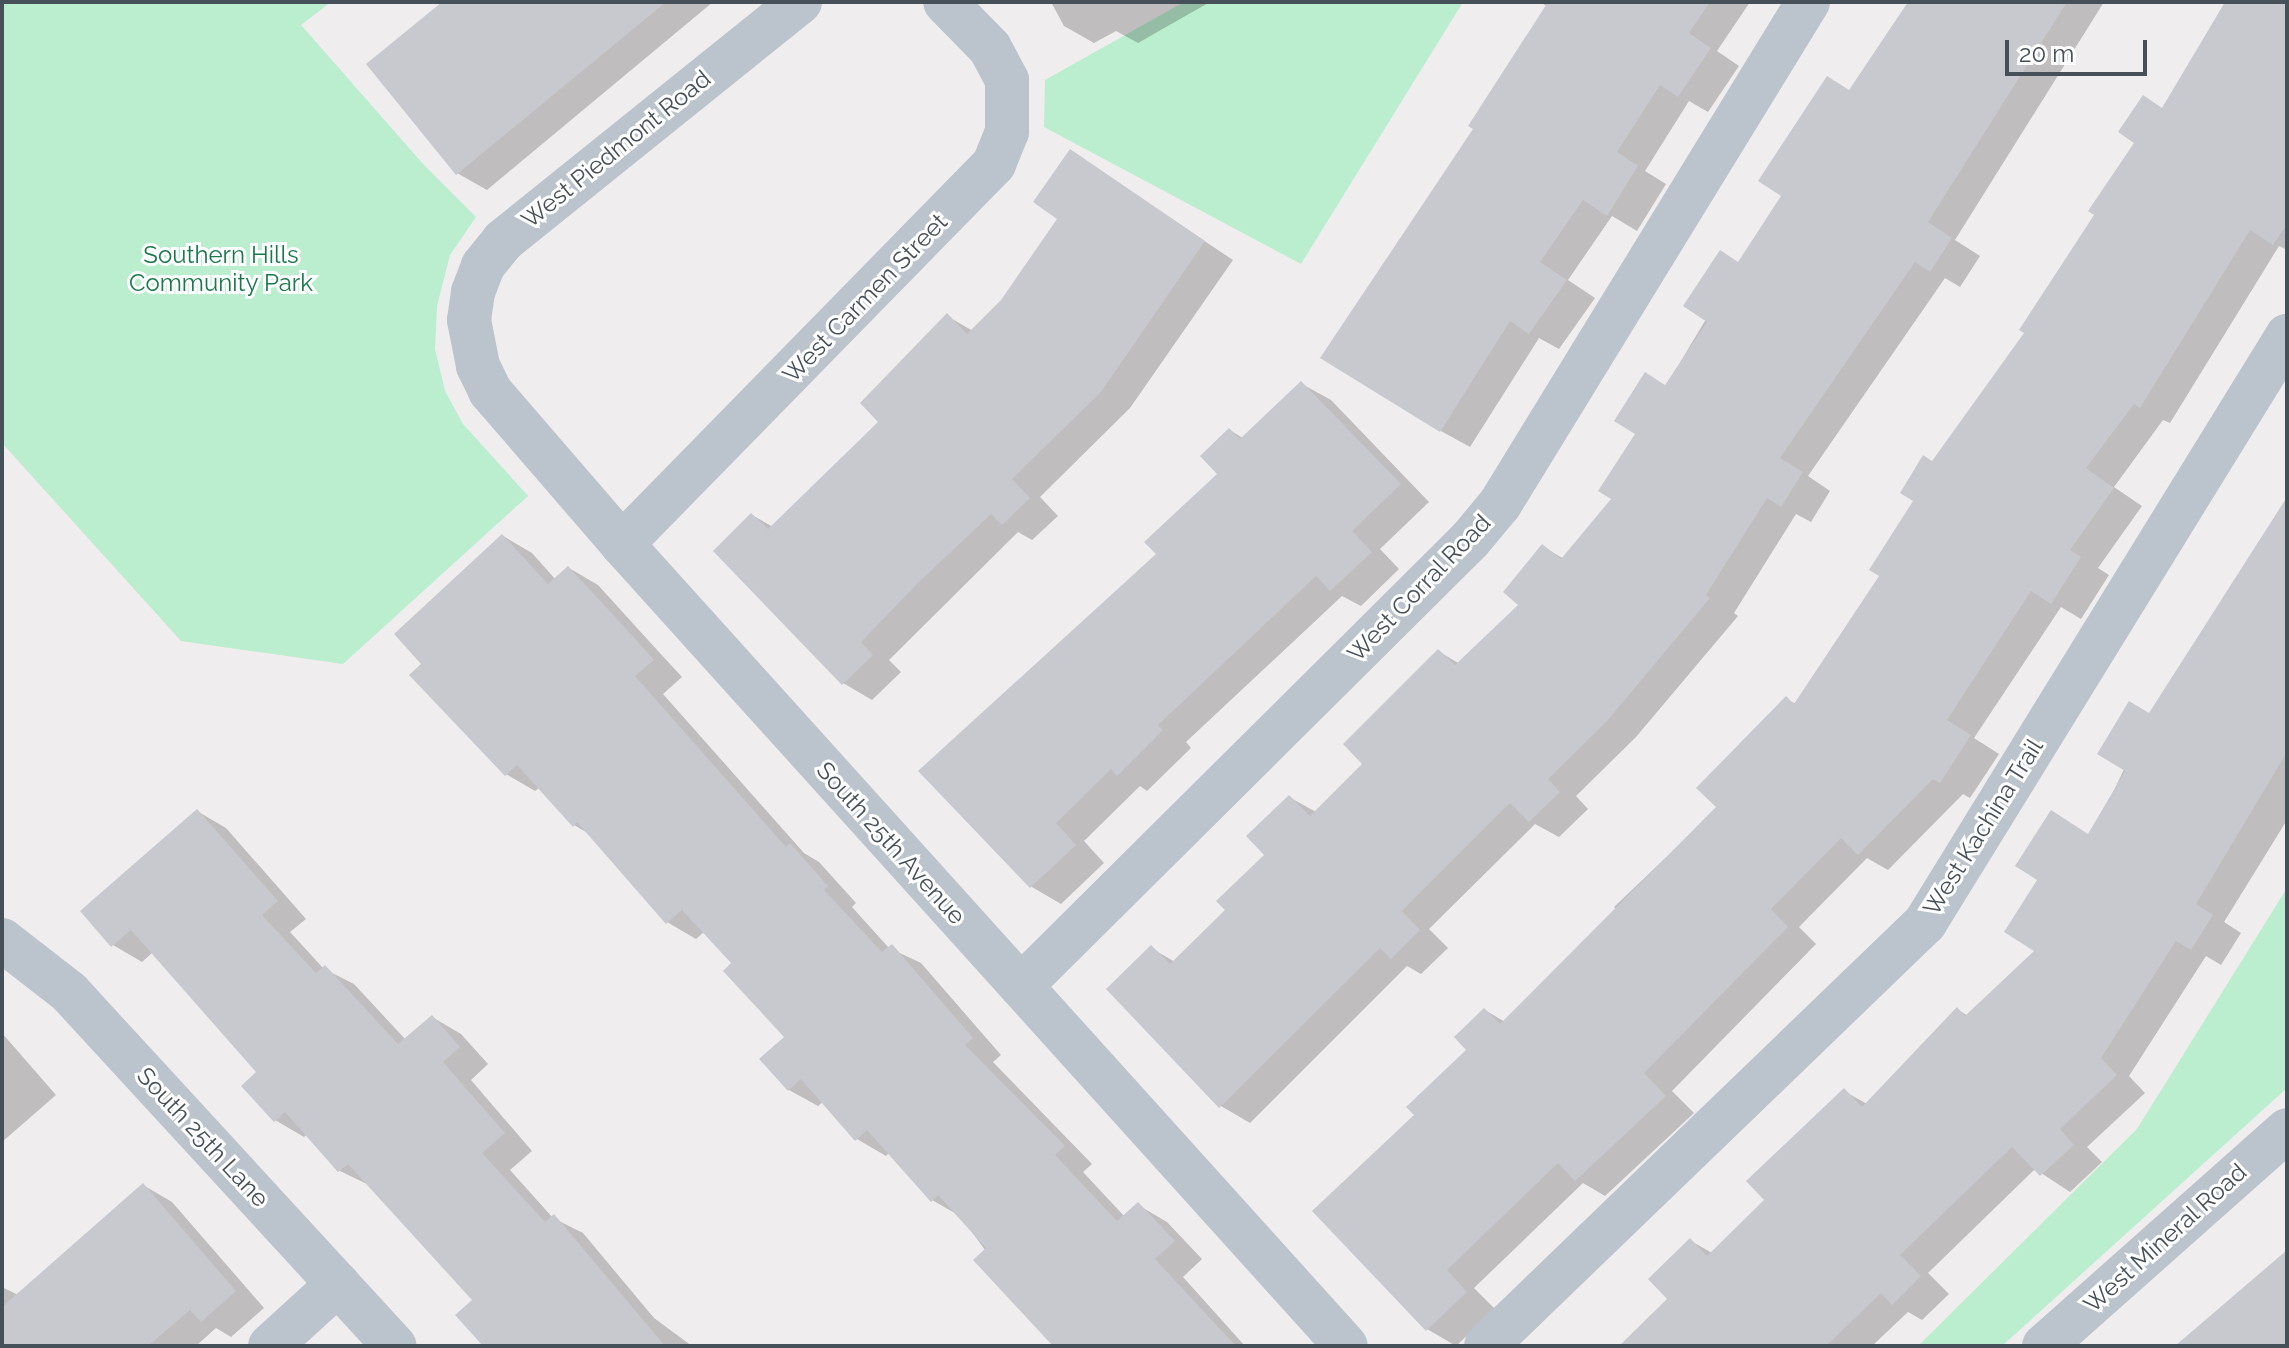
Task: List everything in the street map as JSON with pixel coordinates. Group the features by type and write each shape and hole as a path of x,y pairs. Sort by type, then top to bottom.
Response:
{"street":[{"name":"West Piedmont Road","path":"469,320 483,266 503,241 800,2"},
{"name":"West Corral Road","path":"1021,986 1470,540 1500,504 1808,2"},
{"name":"West Carmen Street","path":"622,544 994,164 1007,132 1007,80 956,10"},
{"name":"South 25th Avenue","path":"469,320 490,391 622,544 1346,1346"},
{"name":"West Kachina Trail","path":"1486,1346 1925,923 2287,336"},
{"name":"South 25th Lane","path":"2,940 69,992 395,1346"},
{"name":"West Mineral Road","path":"2044,1346 2287,1130"},
{"path":"270,1346 338,1284"}],"green space":[{"name":"Southern Hills Community Park","path":"2,2 331,2 301,25 423,164 476,217 450,255 437,306 435,349 445,391 463,424 528,496 343,664 181,641 2,443"},
{"path":"1184,2 1463,2 1301,264 1044,127 1045,80"},
{"path":"2287,888 2287,1088 2002,1346 1918,1346 2137,1129"}],"building":[{"path":"442,2 666,2 456,175 366,64"},
{"path":"1548,2 1710,2 1689,33 1711,48 1678,97 1660,85 1617,152 1638,166 1607,216 1583,200 1540,262 1567,280 1529,334 1510,321 1440,432 1320,358 1473,129 1468,126"},
{"path":"1908,2 2067,2 1928,222 1952,238 1930,272 1915,262 1780,458 1803,472 1781,507 1767,498 1706,595 1710,598 1607,721 1548,779 1560,792 1529,822 1510,803 1402,911 1420,930 1391,959 1380,948 1219,1108 1106,989 1151,945 1170,964 1225,910 1216,901 1264,855 1246,836 1289,795 1310,816 1362,764 1343,744 1438,649 1455,665 1518,605 1503,592 1542,544 1561,559 1611,499 1598,491 1635,434 1614,421 1645,372 1665,385 1707,322 1683,306 1720,250 1738,262 1781,196 1758,181 1827,76 1849,90"},
{"path":"2225,2 2287,2 2287,224 2273,245 2250,230 2140,408 2134,404 2086,468 2114,488 2070,550 2081,557 2051,604 2031,591 1947,720 1971,735 1940,783 1933,779 1858,855 1841,838 1771,909 1788,927 1644,1073 1666,1096 1575,1181 1558,1163 1447,1270 1467,1292 1426,1331 1312,1211 1414,1115 1406,1107 1466,1050 1454,1037 1484,1008 1500,1024 1716,807 1696,788 1786,696 1794,704 1879,576 1869,570 1913,501 1900,493 1923,455 1932,461 2024,333 2019,330 2094,215 2088,211 2134,143 2118,132 2143,95 2162,108"},
{"path":"1070,149 1205,241 1101,392 1012,479 1030,498 1002,525 991,514 918,583 861,642 873,655 842,685 713,551 751,513 768,529 878,422 860,403 947,313 967,334 1001,300 1057,219 1033,202"},
{"path":"1301,381 1401,484 1352,531 1372,552 1330,591 1316,576 1158,725 1163,730 1117,776 1111,769 1056,823 1076,845 1030,888 918,771 1156,554 1144,542 1217,474 1200,456 1229,428 1240,439"},
{"path":"2287,497 2287,752 2196,904 2213,915 2191,950 2176,941 2101,1058 2117,1075 2060,1129 2074,1145 2040,1176 2012,1147 1900,1255 1921,1276 1892,1305 1881,1293 1826,1346 1619,1346 1667,1299 1648,1279 1690,1238 1707,1256 1764,1200 1746,1181 1844,1088 1862,1107 1957,1007 1965,1016 2034,951 2004,932 2037,880 2015,866 2051,810 2088,834 2125,771 2097,754 2129,701 2149,713"},
{"path":"502,534 548,584 568,566 629,632 654,660 635,676 786,847 790,843 828,886 824,890 882,952 892,944 973,1038 965,1045 1065,1146 1055,1155 1117,1221 1138,1202 1175,1241 1155,1259 1236,1346 1053,1346 973,1260 986,1248 938,1195 931,1202 867,1130 855,1141 801,1079 788,1091 759,1059 784,1037 723,971 731,963 682,910 666,924 577,822 573,827 517,765 505,776 409,675 421,664 394,634"},
{"path":"197,809 278,901 262,915 316,973 325,965 398,1044 432,1015 460,1047 443,1062 505,1133 482,1153 545,1222 554,1214 665,1346 483,1346 455,1315 472,1300 348,1164 338,1172 285,1112 274,1122 241,1086 256,1072 131,930 111,947 80,911"},
{"path":"143,1183 236,1291 201,1322 190,1310 148,1346 2,1346 2,1307"},
{"path":"2287,1250 2287,1346 2175,1346"}]}
